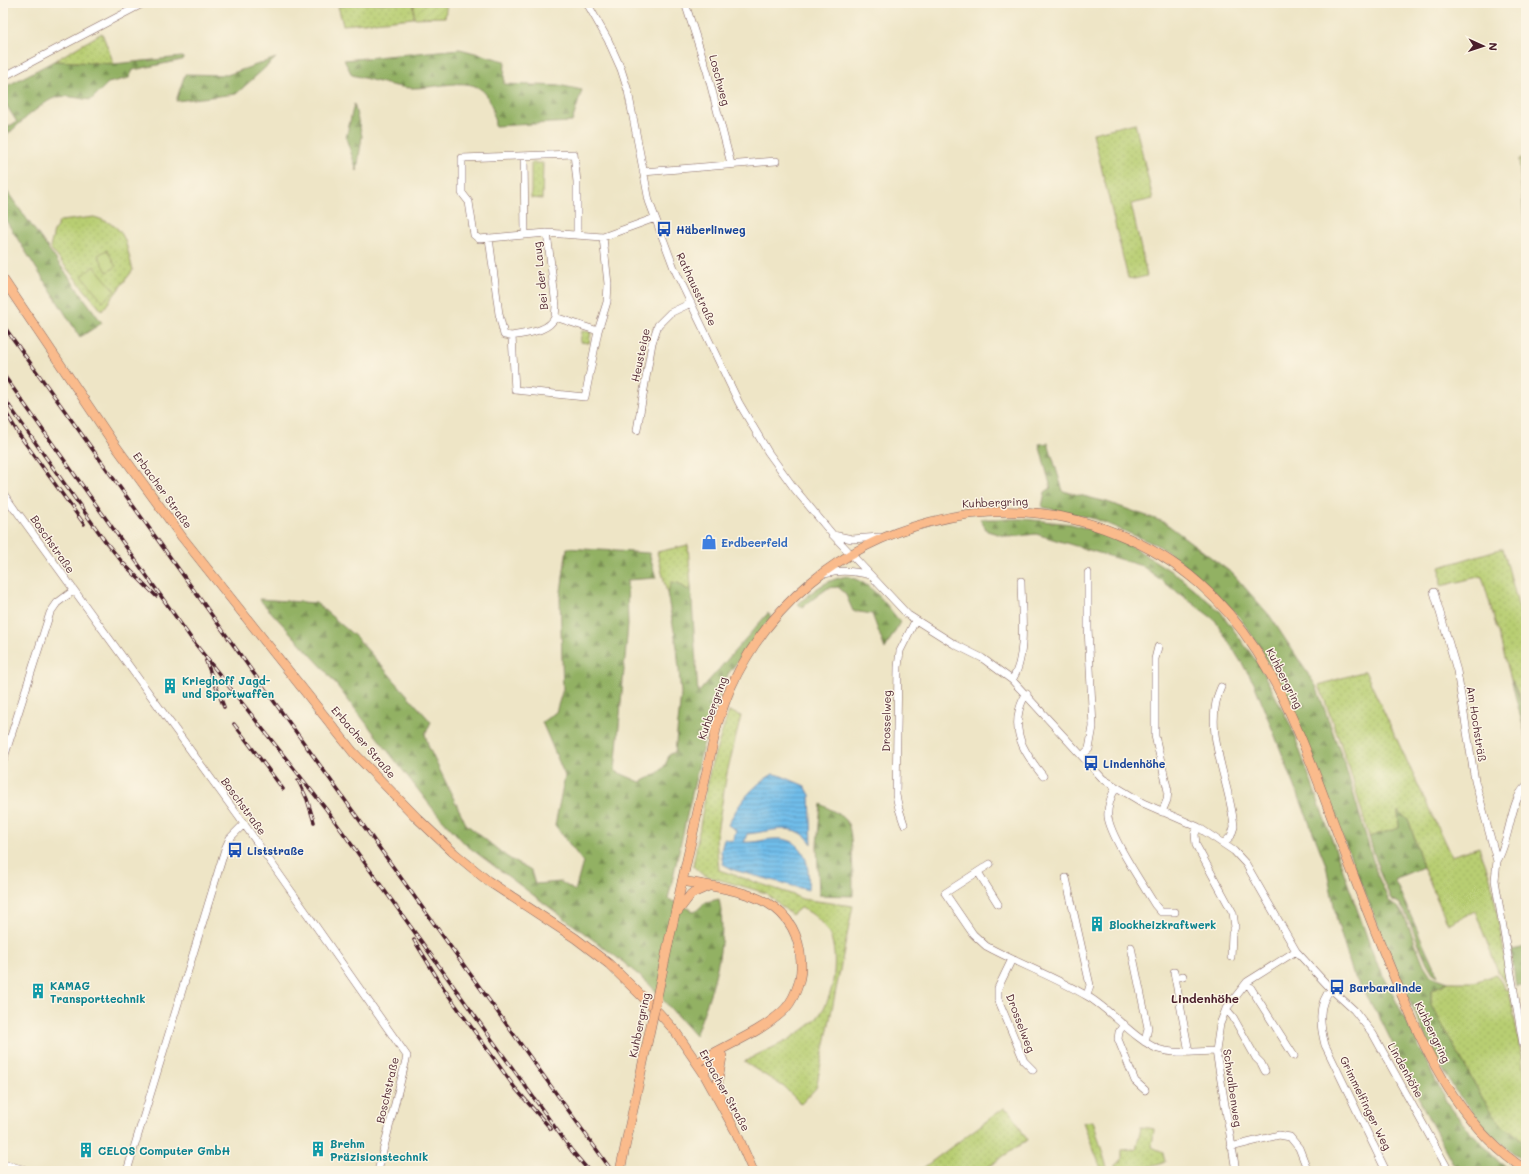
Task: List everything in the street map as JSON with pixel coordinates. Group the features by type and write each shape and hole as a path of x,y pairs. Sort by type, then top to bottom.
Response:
{"main road":[{"name":"Erbacher Straße","path":"3,279 112,441 182,537 353,752 417,818 454,853 488,881 575,938 609,964 667,1021 703,1072 753,1171"},
{"name":"Kuhbergring","path":"620,1171 710,751 729,691 759,638 787,604 817,577 850,554 881,537 907,528 936,520 986,512 1039,513 1068,517 1136,541 1184,570 1225,608 1262,658 1281,693 1318,781 1397,985 1428,1053 1447,1087 1488,1139 1513,1162 1526,1170"},
{"path":"682,881 728,888 759,897 778,909 792,927 800,948 802,971 795,993 783,1012 764,1026 697,1062"},
{"path":"673,922 687,898 696,891 710,886"},
{"path":"703,1072 722,1057 732,1044"},
{"path":"720,1103 718,1081 722,1057"}],"street":[{"path":"3,77 144,3"},
{"name":"Loschweg","path":"685,3 707,71 731,164"},
{"name":"Rathausstraße","path":"589,4 608,40 621,69 628,91 643,172 655,218 691,303 730,386 754,429 794,488 850,554"},
{"name":"Bei der Laug","path":"577,234 577,194 574,154 524,157 462,158 462,193 469,202 474,235 479,239 547,233 603,237 655,218"},
{"name":"Bei der Laug","path":"524,157 525,234"},
{"path":"643,172 776,161"},
{"name":"Bei der Laug","path":"547,233 556,306 555,317"},
{"path":"512,336 515,390 585,398 598,331 606,302 608,284 603,237"},
{"path":"489,238 499,314 504,335 512,336 545,328 553,323 555,317 598,331"},
{"name":"Heusteige","path":"637,430 652,344 658,325 670,313 691,303"},
{"name":"Boschstraße","path":"3,493 244,824 407,1056 378,1171"},
{"path":"833,535 866,540 881,537"},
{"path":"850,554 916,621"},
{"path":"817,577 843,570 858,571 870,575"},
{"path":"1082,756 1089,749 1093,727 1088,628 1088,574"},
{"path":"1012,680 1018,671 1022,656 1020,581"},
{"path":"3,761 50,613 57,603 73,591"},
{"name":"Am Hochsträß","path":"1434,592 1457,671 1476,781 1497,861"},
{"name":"Lindenhöhe","path":"916,621 982,658 1012,680 1027,694 1099,775 1116,788 1162,812 1198,827 1234,851 1246,864 1296,951 1331,989 1354,1010 1373,1034 1450,1171"},
{"name":"Drosselweg","path":"904,824 896,795 898,668 900,651 916,621"},
{"path":"1158,647 1155,659 1155,736 1168,791 1167,800 1162,812"},
{"path":"1221,687 1215,700 1216,743 1234,827 1231,836 1224,843"},
{"path":"1027,694 1023,698 1017,722 1018,736 1043,776"},
{"name":"Am Hochsträß","path":"1526,786 1517,799 1506,842 1497,861 1495,880 1526,1061"},
{"path":"1116,788 1108,809 1108,817 1117,840 1155,905 1162,912 1175,912"},
{"path":"127,1171 225,849 230,838 244,824"},
{"path":"1198,827 1195,834 1196,845 1233,913 1235,927 1232,934 1231,957"},
{"path":"990,864 945,893 972,934 986,946 1087,996 1145,1042 1164,1051 1216,1051"},
{"path":"978,872 998,904"},
{"path":"1066,878 1090,986 1087,996"},
{"path":"1070,894 1078,892"},
{"path":"1131,947 1137,959 1148,1028 1145,1042"},
{"name":"Schwalbenweg","path":"1236,1171 1216,1051 1220,1024 1226,1009 1247,982 1296,951"},
{"name":"Drosselweg","path":"1012,959 998,988 998,999 1024,1061 1033,1070"},
{"path":"1183,976 1174,975 1189,1052"},
{"path":"1247,982 1294,1056"},
{"name":"Grimmelfinger Weg","path":"1331,989 1322,1001 1322,1032 1325,1045 1386,1171"},
{"name":"Schwalbenweg","path":"1226,1009 1233,1017 1265,1071"},
{"path":"1124,1024 1119,1032 1118,1039 1136,1081 1145,1090"},
{"path":"1231,1147 1279,1135 1290,1137 1299,1148 1308,1171"},
{"path":"3,1164 15,1169 30,1171"}],"green space":[{"path":"345,3 414,3 414,18 343,25 338,6 345,6"},
{"path":"414,3 447,3 445,17 414,18"},
{"path":"102,33 114,64 54,61"},
{"path":"460,49 505,61 504,84 563,86 582,90 572,122 495,126 492,107 486,94 478,87 467,84 455,84 412,88 399,87 352,75 344,60"},
{"path":"182,57 184,59 182,60 133,70 129,78 108,83 91,100 68,97 54,98 20,123 3,139 3,129 17,122 3,100 3,88 54,61 114,64"},
{"path":"276,58 236,94 176,101 185,74 227,75"},
{"path":"354,104 362,136 357,171 346,138"},
{"path":"1135,123 1153,199 1131,204 1147,276 1134,279 1128,278 1093,133"},
{"path":"1519,159 1526,159 1526,245"},
{"path":"531,163 543,163 542,199 531,198"},
{"path":"3,186 102,323 80,337 3,216"},
{"path":"94,217 113,225 119,230 126,243 133,270 102,311 50,248 54,231 60,221"},
{"path":"107,250 116,267 107,272 98,255"},
{"path":"94,266 115,291 103,301 82,276"},
{"path":"582,331 591,332 589,343 580,342"},
{"path":"1048,443 1063,491 1107,502 1164,522 1233,574 1270,616 1316,686 1346,768 1377,874 1389,901 1397,906 1404,915 1424,965 1431,976 1448,982 1431,990 1431,1005 1483,1099 1501,1125 1515,1134 1526,1144 1526,1164 1487,1130 1455,1090 1430,1048 1396,970 1284,691 1256,641 1237,614 1183,563 1159,546 1096,519 1042,507 1045,492 1051,488 1039,444"},
{"path":"980,519 1024,519 1071,524 1103,533 1130,545 1177,575 1220,611 1259,665 1291,726 1375,959 1446,1101 1465,1126 1509,1171 1457,1171 1430,1121 1382,1022 1353,974 1337,921 1326,865 1254,683 1215,620 1142,566 1036,534 1009,537 987,531"},
{"path":"688,545 691,587 688,590 678,583 672,582 667,593 657,552"},
{"path":"567,548 649,553 656,578 627,580 628,625 615,771 640,782 659,772 665,765 669,755 675,752 681,694 677,647 667,593 672,582 678,583 688,590 691,587 698,693 768,613 771,617 728,674 705,737 668,899 695,912 706,902 719,899 722,934 717,969 695,1036 649,984 623,962 466,845 433,809 324,669 259,599 316,603 357,638 431,722 425,734 429,748 466,824 507,857 531,871 535,884 561,882 575,891 583,862 555,825 565,776 542,722 556,712 563,689 560,599"},
{"path":"1503,548 1526,635 1526,718 1520,698 1511,679 1482,576 1441,586 1440,567"},
{"path":"847,576 864,583 877,594 900,622 885,649 872,614 853,611 845,593 838,587 828,588 802,607 798,604 826,583"},
{"path":"1365,671 1451,856 1479,847 1491,880 1510,986 1507,986 1498,971 1475,911 1448,924 1423,867 1409,821 1398,811 1399,828 1369,837 1349,767 1319,685"},
{"path":"1511,679 1523,707 1526,738"},
{"path":"729,711 741,716 727,773 716,838 719,870 802,899 853,906 816,1088 801,1104 784,1087 744,1062 788,1040 809,1025 821,1013 830,995 834,975 833,945 829,933 821,922 806,910 800,908 792,915 766,893 703,875 693,866 710,769"},
{"path":"821,804 846,821 850,829 853,896 819,895 817,845"},
{"path":"1398,811 1409,821 1423,867 1394,879 1438,976 1433,973 1427,963 1406,914 1399,903 1391,899 1380,873 1369,837 1399,828"},
{"path":"1526,947 1526,984 1516,986 1511,950"},
{"path":"1496,974 1506,990 1509,989 1526,1081 1526,1144 1515,1134 1501,1125 1483,1099 1431,1005 1431,990 1448,982 1475,982"},
{"path":"1004,1108 1011,1112 1027,1140 982,1171 919,1171"},
{"path":"1093,1121 1108,1171 1102,1171 1083,1122"},
{"path":"1141,1127 1154,1129 1152,1147 1163,1152 1165,1162 1141,1169 1116,1171 1115,1165 1122,1160 1122,1150 1136,1149"}],"water":[{"path":"773,774 805,786 810,795 812,844 799,832 782,829 747,834 744,842 775,839 794,843 800,848 807,862 808,890 734,870 723,864 721,851 724,839 733,841 736,830 728,825 732,817 746,796"}],"railway":[{"path":"3,325 612,1171"},
{"path":"3,374 193,641 326,809 572,1151 589,1171"},
{"path":"3,397 105,541 123,563 156,596"},
{"path":"3,408 20,436 84,524"},
{"path":"206,661 224,707"},
{"path":"234,724 283,789"},
{"path":"298,780 307,799 314,822"},
{"path":"414,940 444,989 515,1088 551,1129"}],"place":[{"name":"Häberlinweg","path":"664,229"},
{"name":"Erdbeerfeld","path":"709,542"},
{"name":"Krieghoff Jagd- und Sportwaffen","path":"170,686"},
{"name":"Lindenhöhe","path":"1091,763"},
{"name":"Liststraße","path":"235,850"},
{"name":"Blockheizkraftwerk","path":"1097,924"},
{"name":"Barbaralinde","path":"1337,987"},
{"name":"KAMAG Transporttechnik","path":"38,991"},
{"name":"Brehm Präzisionstechnik","path":"318,1149"},
{"name":"CELOS Computer GmbH","path":"86,1150"}],"district":[{"name":"Lindenhöhe","path":"1205,998"}]}
